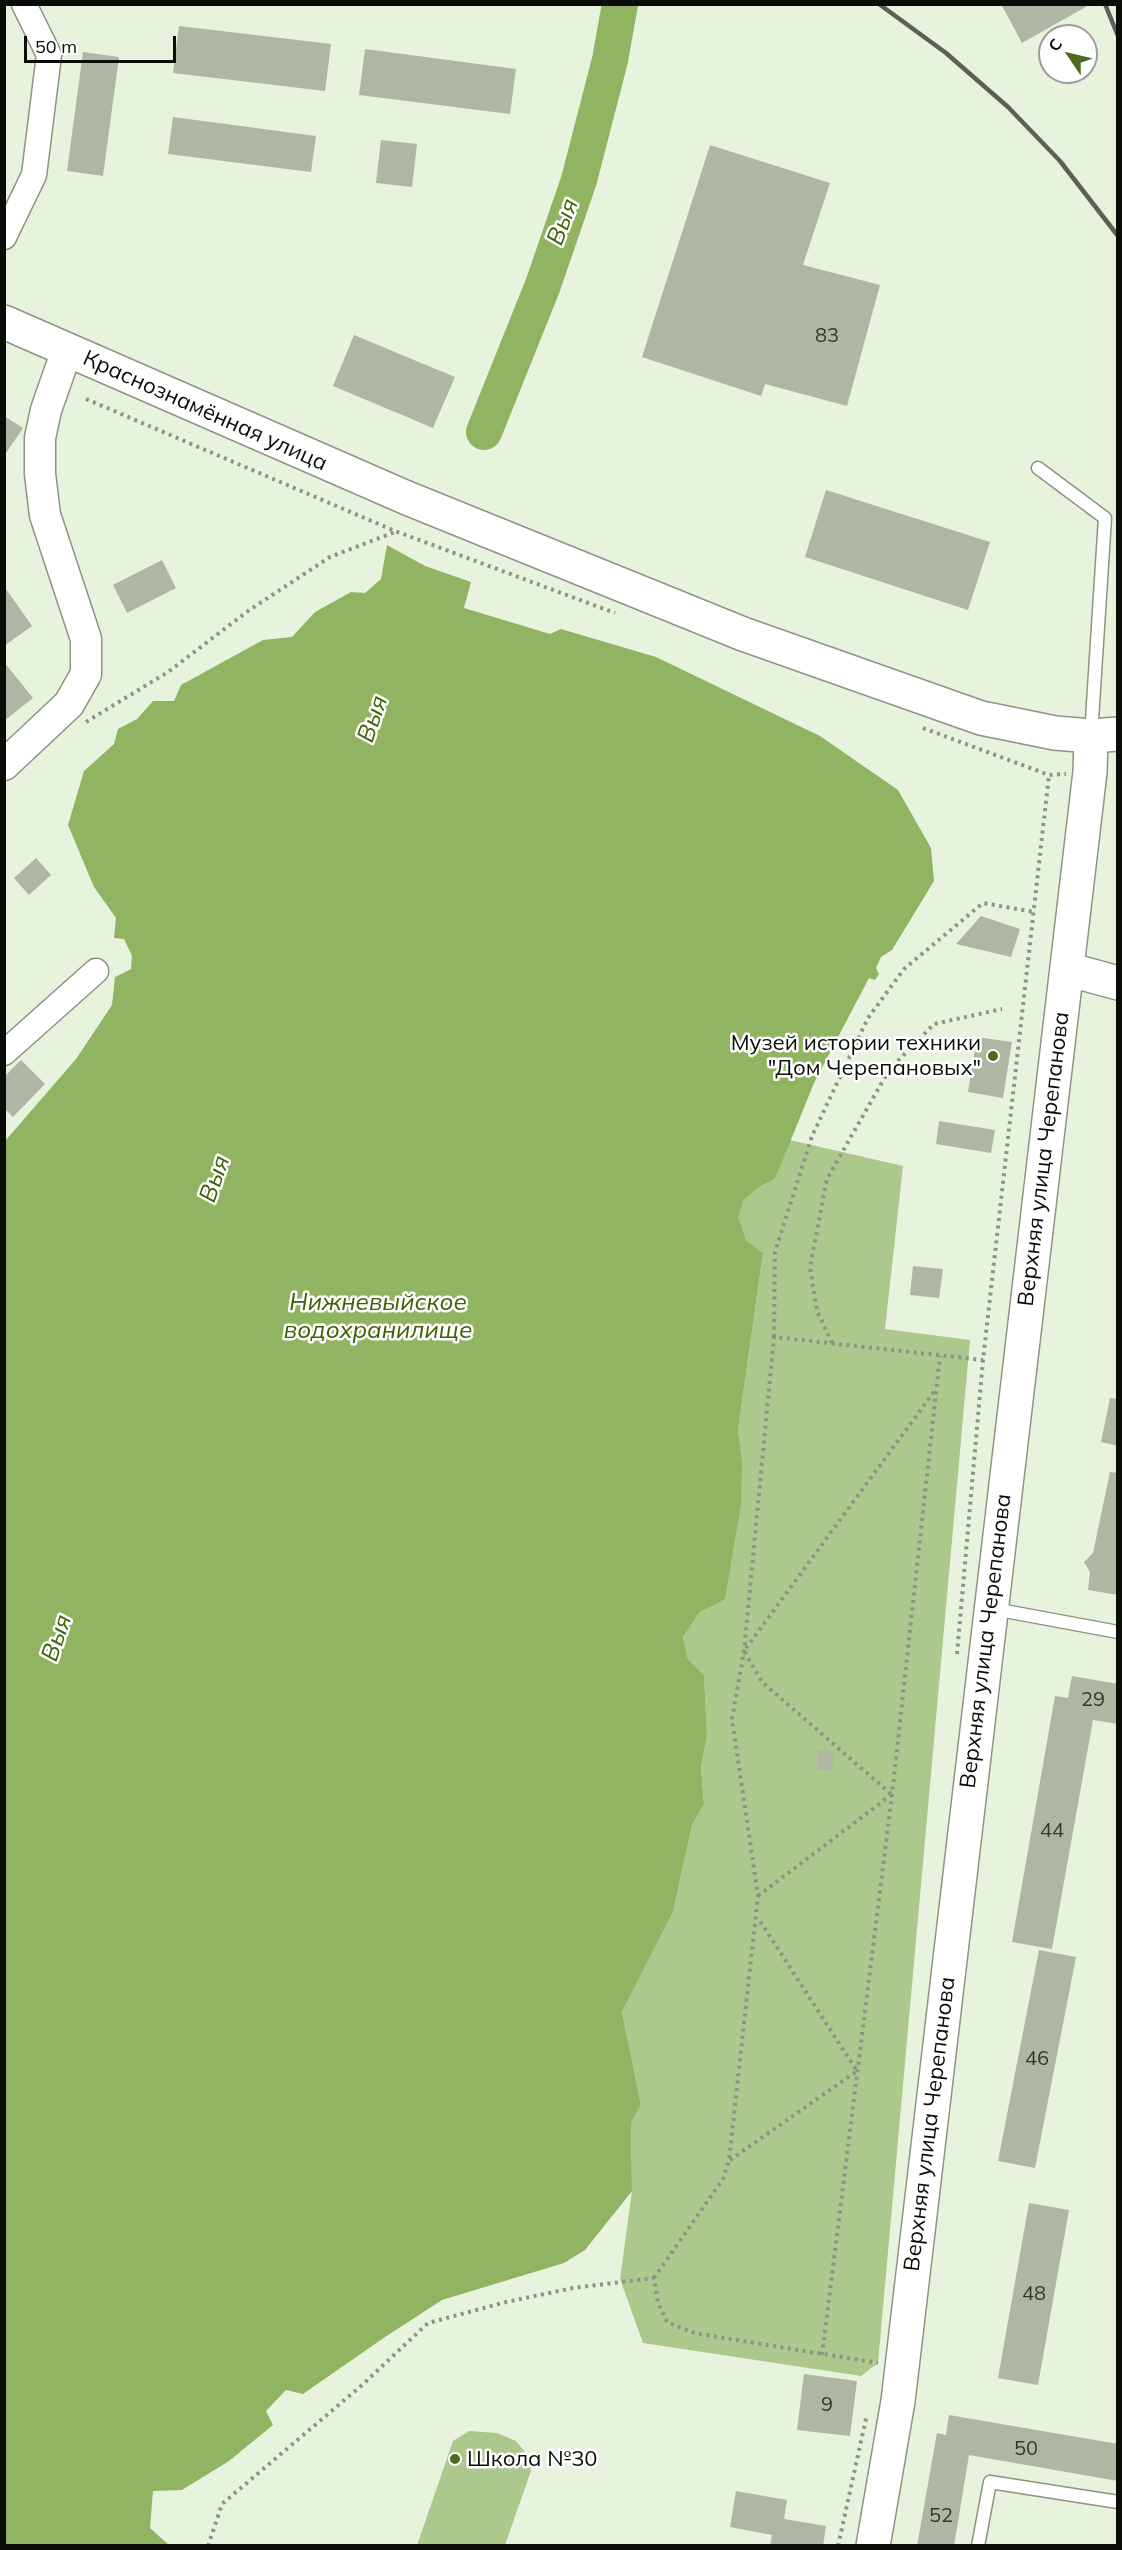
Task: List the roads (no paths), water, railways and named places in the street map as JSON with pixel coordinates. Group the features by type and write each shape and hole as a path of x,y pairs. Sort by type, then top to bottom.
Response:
{"main road":[{"name":"Краснознамённая улица","path":"4,322 407,498 743,634 981,718 1055,733 1110,736"},
{"name":"Верхняя улица Черепанова","path":"873,2546 898,2402 1067,969 1110,736"},
{"path":"1067,969 1118,983"}],"street":[{"path":"4,237 34,175 50,55 24,4"},
{"path":"4,765 69,704 86,674 86,639 45,515 40,474 40,438 46,410 67,350"},
{"path":"4,1053 96,970"}],"lane":[{"path":"1038,468 1105,518 1110,736"},
{"path":"990,1608 1118,1632"},
{"path":"978,2546 990,2482 1118,2502"}],"water":[{"name":"Нижневыйское водохранилище","path":"387,545 425,566 471,582 464,608 550,634 561,629 656,657 820,736 898,790 931,848 934,881 892,950 881,957 876,968 879,974 875,980 869,978 814,1083 775,1179 761,1186 744,1200 738,1217 746,1240 763,1253 738,1430 742,1460 741,1504 725,1599 700,1612 683,1637 688,1659 704,1675 707,1736 701,1768 704,1804 692,1825 673,1912 622,2012 641,2105 631,2123 632,2191 585,2250 564,2263 442,2300 303,2394 286,2390 266,2411 273,2425 229,2461 182,2490 153,2491 150,2528 169,2545 5,2545 5,1141 76,1059 112,1005 115,977 131,969 132,956 124,939 114,938 116,918 94,887 68,825 84,771 114,744 118,729 137,719 153,701 174,701 181,685 263,640 292,637 315,612 351,592 365,593 381,579"}],"waterway":[{"name":"Выя","path":"484,432 543,285 579,180 610,60 620,4"}],"railway":[{"path":"879,4 946,53 1008,107 1060,161 1118,236"},
{"path":"1105,4 1118,36"}],"place":[{"name":"Музей истории техники \"Дом Черепановых\"","path":"993,1056"},
{"name":"Школа №30","path":"455,2459"}]}
